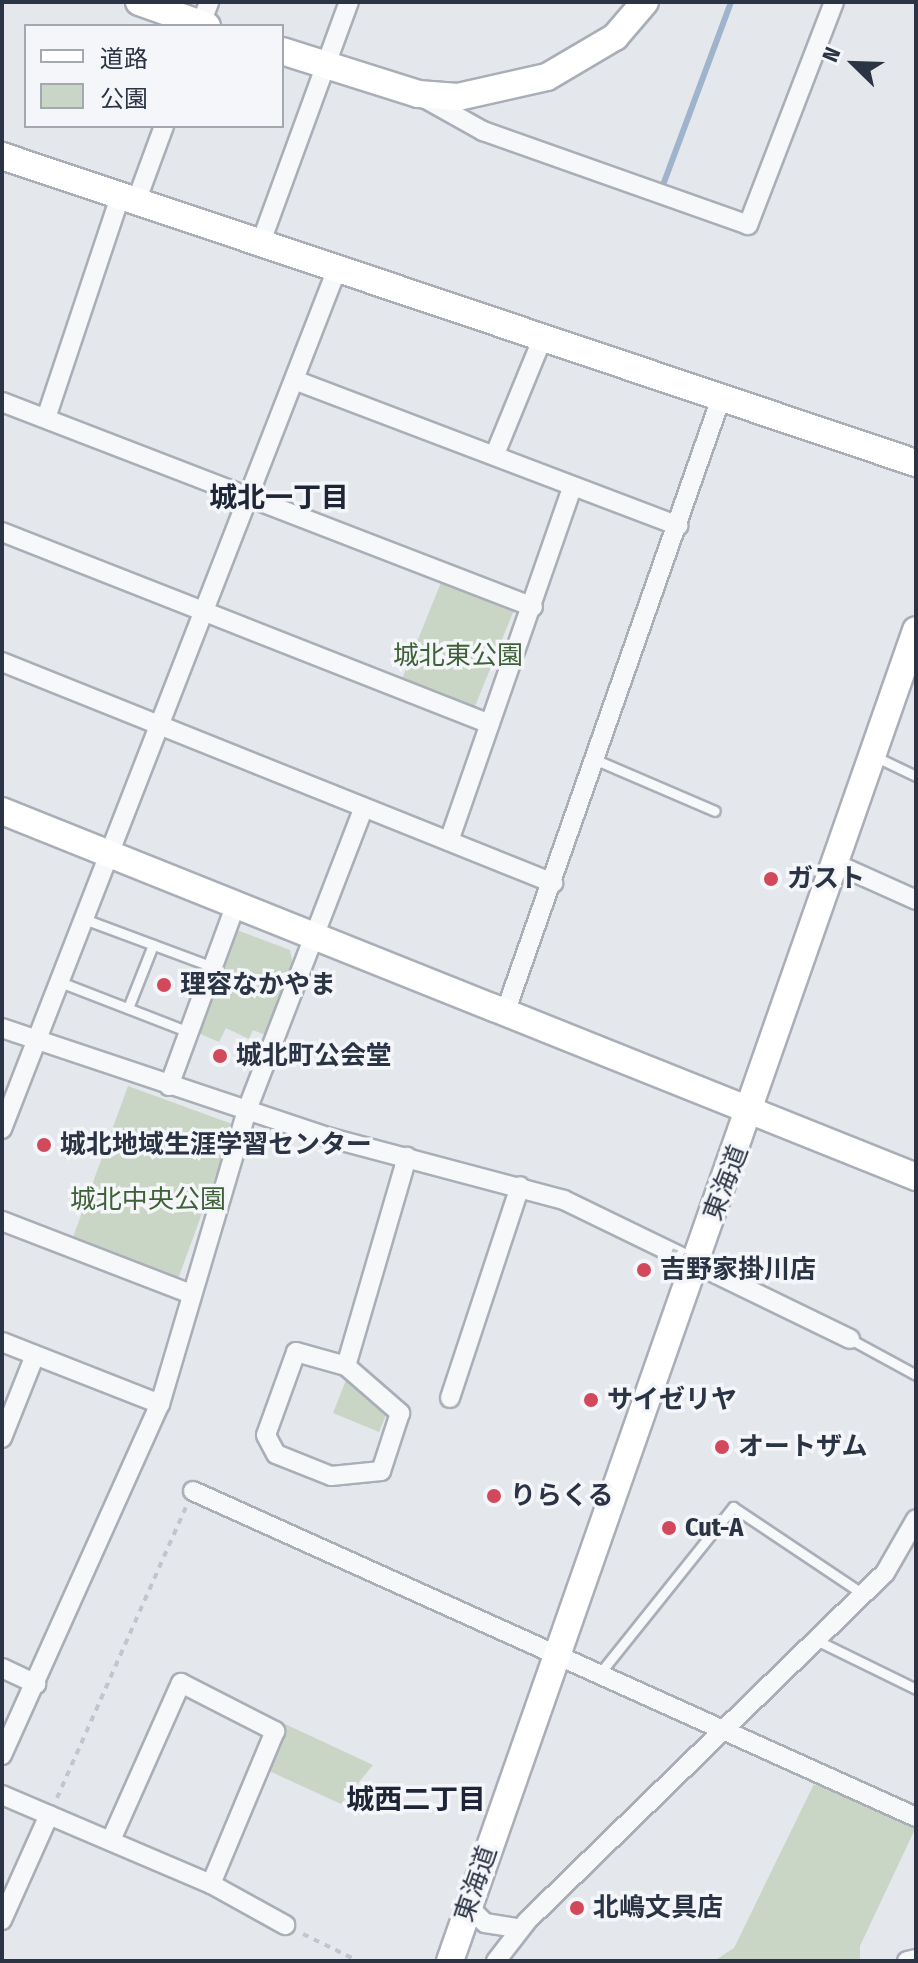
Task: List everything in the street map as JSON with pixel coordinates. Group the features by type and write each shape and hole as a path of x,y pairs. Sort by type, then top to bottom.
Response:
{"street":[{"path":"139,2 204,20"},
{"path":"261,242 349,2"},
{"path":"418,94 458,97 547,77 615,37 645,2"},
{"path":"284,52 418,94 483,131 748,225 834,2"},
{"path":"46,418 128,199 163,128"},
{"path":"2,156 916,463"},
{"path":"2,1129 297,381 337,269"},
{"path":"495,454 543,337"},
{"path":"297,381 678,526"},
{"path":"506,1010 721,398"},
{"path":"2,402 252,495 533,607"},
{"path":"449,841 533,607 572,487"},
{"path":"2,532 490,724"},
{"name":"東海道","path":"450,1961 557,1652 753,1109 916,630"},
{"path":"2,662 553,883"},
{"path":"2,1755 160,1404 247,1110 363,809"},
{"path":"4,817 110,854 506,1010 916,1177"},
{"path":"836,864 916,900"},
{"path":"169,1086 236,904"},
{"path":"2,1028 247,1110 520,1186 850,1339"},
{"path":"346,1366 407,1157"},
{"path":"450,1398 520,1186"},
{"path":"2,1221 191,1294"},
{"path":"2,1342 160,1404"},
{"path":"296,1352 346,1366 400,1413 381,1471 331,1476 276,1454 266,1435 296,1352"},
{"path":"2,1438 35,1355"},
{"path":"193,1491 557,1652 916,1817"},
{"path":"496,1961 521,1929 864,1595 916,1519"},
{"path":"2,1668 36,1684"},
{"path":"111,1840 181,1683 275,1731 211,1884"},
{"path":"2,1795 211,1884 285,1925"},
{"path":"2,1920 49,1815"},
{"path":"468,1906 485,1923 521,1929"},
{"path":"907,1961 916,1959"}],"lane":[{"path":"874,756 916,776"},
{"path":"596,760 715,811"},
{"path":"84,919 213,967"},
{"path":"128,1008 153,945"},
{"path":"60,982 189,1032"},
{"path":"850,1339 916,1375"},
{"path":"600,1673 733,1507 864,1595"},
{"path":"816,1640 916,1689"}],"path":[{"path":"672,1250 722,1269"},
{"path":"49,1815 193,1491"},
{"path":"285,1925 358,1961"}],"green space":[{"name":"城北東公園","path":"444,575 516,604 473,711 401,682"},
{"path":"237,930 290,950 293,963 266,1035 253,1030 249,1039 226,1028 219,1042 198,1033"},
{"name":"城北中央公園","path":"128,1086 234,1125 178,1278 72,1239"},
{"path":"346,1380 381,1402 386,1415 379,1432 333,1413"},
{"path":"285,1724 373,1765 341,1804 267,1770"},
{"path":"814,1784 916,1827 860,1946 860,1961 714,1961 734,1948"}],"waterway":[{"path":"663,185 731,2"}],"place":[{"name":"ガスト","path":"771,879"},
{"name":"理容なかやま","path":"164,985"},
{"name":"城北町公会堂","path":"220,1056"},
{"name":"城北地域生涯学習センター","path":"44,1145"},
{"name":"吉野家掛川店","path":"644,1270"},
{"name":"サイゼリヤ","path":"591,1400"},
{"name":"オートザム","path":"722,1447"},
{"name":"りらくる","path":"494,1496"},
{"name":"Cut-A","path":"669,1528"},
{"name":"北嶋文具店","path":"577,1908"}],"district":[{"name":"城北一丁目","path":"279,498"},
{"name":"城西二丁目","path":"416,1800"}]}
